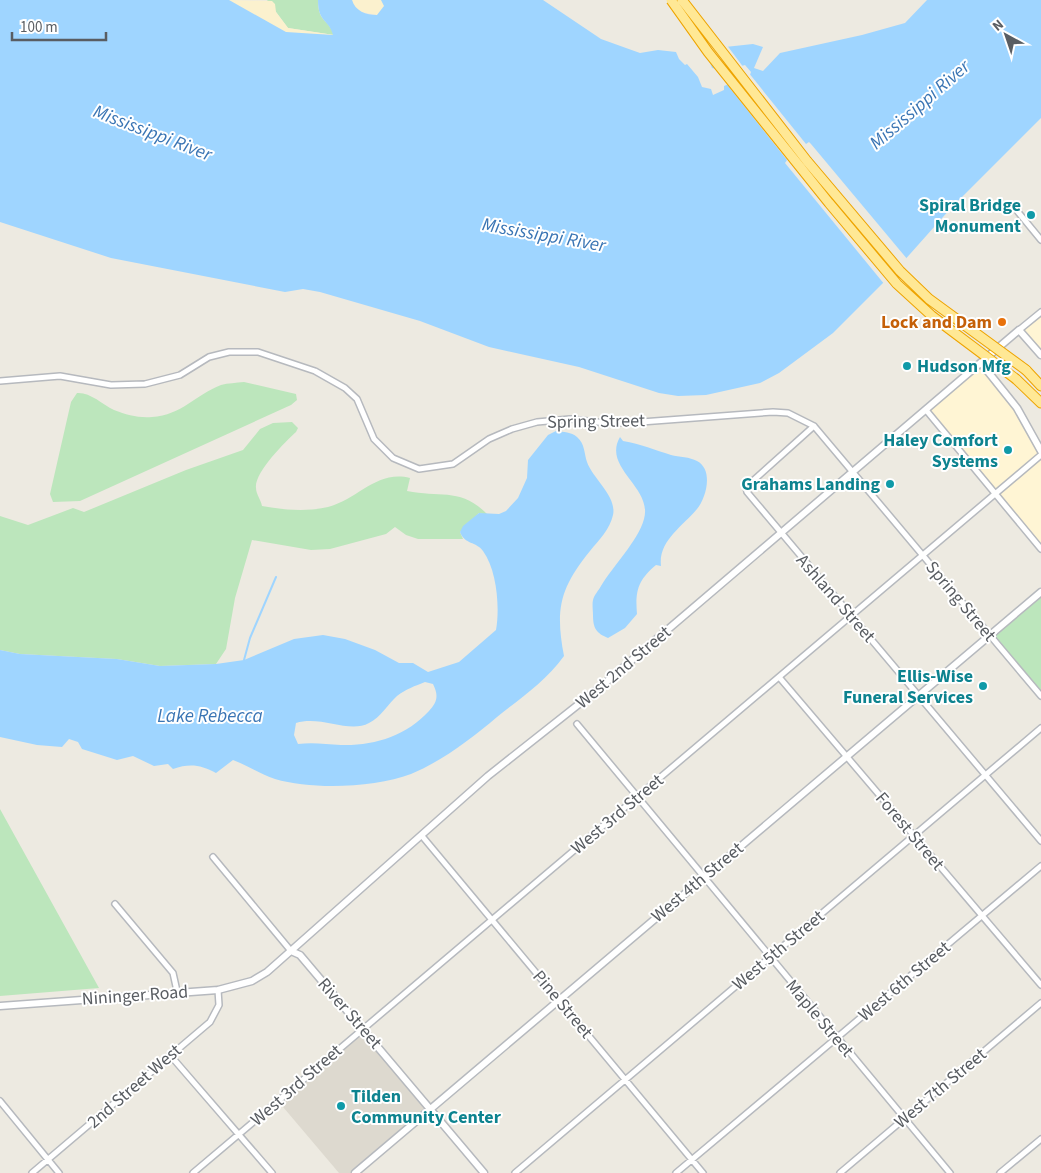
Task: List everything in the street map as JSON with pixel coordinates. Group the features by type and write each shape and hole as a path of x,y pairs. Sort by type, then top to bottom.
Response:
{"highway":[{"path":"671,0 708,52 897,284 932,316 1016,379 1041,403"},
{"path":"682,0 807,161 900,271 930,299 1026,370 1041,386"}],"street":[{"path":"1018,212 1041,240"},
{"path":"1041,312 1019,330 1041,355"},
{"name":"West 2nd Street","path":"267,972 488,776 598,689 1019,330"},
{"name":"Spring Street","path":"0,381 60,376 112,385 145,384 180,375 209,357 229,352 258,352 314,372 345,388 357,399 374,439 393,458 418,469 453,464 489,439 512,429 537,422 570,420 628,423 773,412 788,413 814,426 1041,696"},
{"path":"981,363 1017,408 1041,451"},
{"path":"926,410 1041,549"},
{"name":"Ashland Street","path":"814,426 746,487 747,492 1041,841"},
{"name":"West 3rd Street","path":"193,1173 1041,455"},
{"name":"West 4th Street","path":"355,1173 1041,592"},
{"name":"Forest Street","path":"779,677 1041,985"},
{"name":"Maple Street","path":"576,724 950,1173"},
{"name":"West 5th Street","path":"515,1173 1041,728"},
{"name":"Pine Street","path":"422,836 703,1173"},
{"name":"River Street","path":"213,857 292,951 300,955 363,1028 484,1173"},
{"name":"West 6th Street","path":"676,1173 1041,866"},
{"path":"115,904 173,973 177,991"},
{"name":"Nininger Road","path":"0,1006 177,991 218,990 252,981 267,972"},
{"name":"2nd Street West","path":"32,1173 216,1014 219,1004 218,990"},
{"name":"West 7th Street","path":"840,1173 1041,1003"},
{"path":"170,1055 272,1173"},
{"path":"0,1101 59,1173"},
{"path":"1000,1173 1041,1139"}],"shaded area":[{"path":"1041,312 1041,355 1019,330"},
{"path":"981,363 1017,408 1041,451 1041,549 926,410"},
{"path":"363,1028 430,1108 355,1173 339,1173 278,1101"}],"green space":[{"path":"267,0 318,0 321,17 334,35 288,28"},
{"path":"244,382 296,394 297,400 291,405 80,501 53,502 50,494 71,402 77,393 87,394 114,410 123,413 137,417 152,417 172,413 221,385"},
{"path":"292,422 298,428 296,432 271,458 257,482 256,490 262,506 295,510 312,510 328,507 349,498 377,482 387,478 398,477 410,478 407,491 459,497 469,500 488,515 479,513 460,532 463,539 418,539 406,535 395,527 386,534 330,549 311,550 252,540 235,598 226,649 216,664 160,666 117,659 20,654 0,650 0,516 28,525 73,508 84,512 186,470 243,450 260,429 273,423"},
{"path":"1041,592 1041,696 990,635"},
{"path":"0,809 99,988 0,996"}],"sand":[{"path":"229,0 272,1 275,4 276,12 288,28 334,35 286,33"},
{"path":"352,0 381,0 385,6 377,15 362,12 355,8"}],"water":[{"name":"Mississippi River","path":"0,0 229,0 286,32 333,35 320,13 318,0 352,0 353,4 362,12 377,15 384,6 381,0 543,0 601,39 640,53 658,50 676,52 679,59 685,65 687,64 698,77 702,87 711,89 713,95 724,90 724,86 750,75 751,72 745,65 724,71 712,68 709,60 725,47 753,44 763,47 754,68 763,71 780,53 862,35 905,23 927,0 1041,0 1041,118 951,208 894,272 833,333 779,373 760,383 706,395 678,396 659,393 579,367 489,347 420,321 320,292 303,289 285,292 111,258 0,222"},
{"name":"Lake Rebecca","path":"556,431 565,432 572,434 580,440 590,468 611,501 613,508 612,520 604,534 580,564 566,588 560,612 561,640 564,656 533,689 467,741 434,763 411,774 379,782 343,786 307,785 275,779 233,760 216,773 195,766 173,769 168,764 154,766 133,756 117,760 82,749 78,742 69,739 62,747 37,745 0,737 0,650 20,654 117,659 160,666 216,664 244,660 294,639 323,635 345,639 375,650 399,663 413,663 428,672 459,662 496,630 498,611 492,568 488,559 480,548 465,539 460,532 463,526 479,513 499,514 506,511 518,498 527,478 528,460 548,435","holes":["425,682 433,684 436,695 432,708 410,727 389,738 353,745 298,744 294,735 296,723 305,721 353,727 361,726 377,717 404,691"]},
{"path":"620,437 623,441 697,461 705,471 707,484 697,509 667,541 661,557 661,566 656,565 650,570 639,586 637,592 637,614 625,628 608,638 598,632 595,627 593,600 595,594 636,536 644,519 645,508 642,497 617,458 616,448"}],"pier":[{"path":"726,44 744,68 719,73 707,58 709,54"},
{"path":"748,72 806,144 809,142 811,144 908,260 885,285 785,163 787,160 726,83"}],"waterway":[{"path":"244,660 250,638 276,577"}],"place":[{"name":"Spiral Bridge Monument","path":"1031,215"},
{"name":"Lock and Dam","path":"1002,322"},
{"name":"Hudson Mfg","path":"907,366"},
{"name":"Haley Comfort Systems","path":"1008,450"},
{"name":"Grahams Landing","path":"890,484"},
{"name":"Ellis-Wise Funeral Services","path":"983,686"},
{"name":"Tilden Community Center","path":"341,1106"}]}
